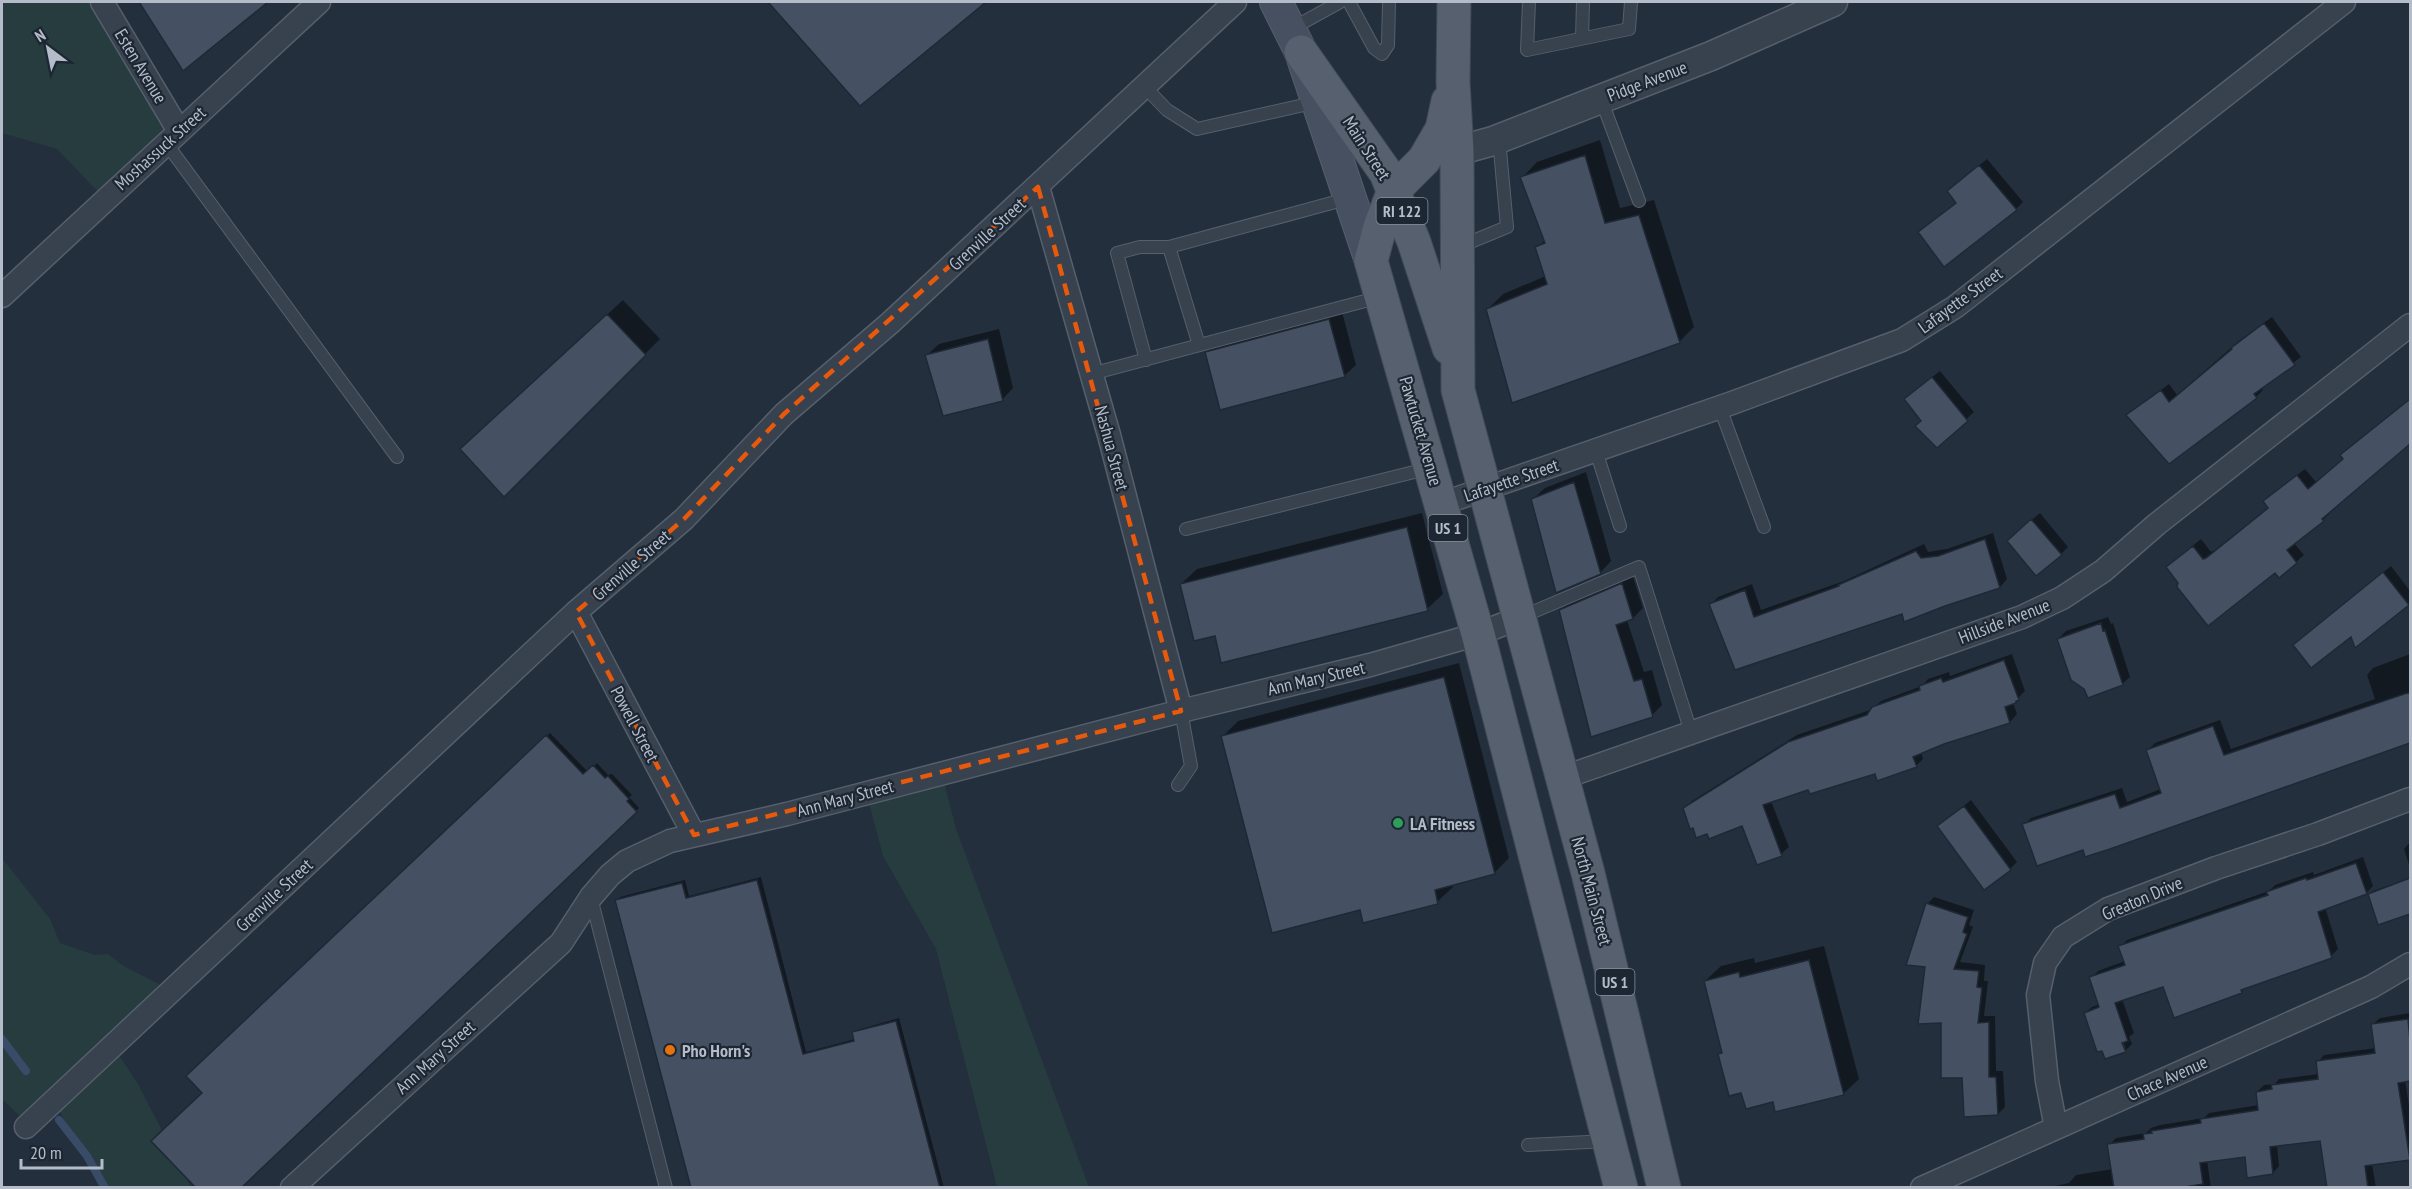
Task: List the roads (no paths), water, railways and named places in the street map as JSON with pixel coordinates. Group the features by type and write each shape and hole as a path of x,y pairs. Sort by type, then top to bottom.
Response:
{"main road":[{"name":"Main Street","path":"1276,2 1296,41 1386,173 1394,190 1449,346 1458,390"},
{"name":"US 1","path":"1454,2 1453,82 1457,151 1458,390 1561,774"},
{"name":"Main Street","path":"1296,41 1371,261"},
{"name":"US 1","path":"1371,261 1380,227 1394,190 1424,160 1442,129 1453,82"},
{"name":"Pawtucket Avenue","path":"1371,261 1442,504 1520,796"},
{"path":"1520,796 1561,774"},
{"name":"North Main Street","path":"1561,774 1619,995 1664,1188"},
{"name":"US 1","path":"1520,796 1621,1188"}],"street":[{"name":"Esten Avenue","path":"102,2 172,137"},
{"name":"Moshassuck Street","path":"2,296 319,2"},
{"name":"Grenville Street","path":"26,1127 576,612 684,519 784,414 890,323 1235,2"},
{"name":"Pidge Avenue","path":"1457,151 1499,138 1712,56 1833,2"},
{"name":"Lafayette Street","path":"1442,504 1720,408 1902,340 1955,307 2344,2"},
{"name":"Nashua Street","path":"1038,186 1181,711"},
{"name":"Hillside Avenue","path":"1561,774 1691,732 2022,617 2062,598 2103,571 2157,524 2410,325"},
{"name":"Powell Street","path":"576,612 694,835"},
{"name":"Ann Mary Street","path":"292,1188 561,943 591,897 610,874 627,861 670,841 787,814 1181,711 1370,665 1478,634 1518,618"},
{"name":"Greaton Drive","path":"2056,1128 2047,1081 2038,995 2045,963 2063,938 2109,909 2410,799"},
{"name":"Chace Avenue","path":"1922,1188 2371,987 2410,964"}],"lane":[{"path":"1296,41 1340,2"},
{"path":"1349,2 1374,48 1382,54 1388,45 1389,2"},
{"path":"1529,2 1527,50 1629,29 1631,2"},
{"path":"1582,39 1583,2"},
{"path":"1144,86 1167,110 1197,129 1317,102"},
{"path":"1601,99 1639,201"},
{"path":"172,137 398,457"},
{"path":"1457,248 1507,227 1499,138"},
{"path":"1146,360 1116,253 1140,247 1169,247 1351,198"},
{"path":"1169,247 1199,345"},
{"path":"1091,375 1382,296"},
{"path":"1720,408 1764,527"},
{"path":"1596,451 1620,526"},
{"path":"1186,529 1431,468"},
{"path":"1518,618 1639,567 1691,732"},
{"path":"1178,785 1191,766 1181,711"},
{"path":"591,897 666,1188"},
{"path":"1528,1145 1609,1141"}],"waterway":[{"path":"2,1039 26,1071"},
{"path":"59,1120 87,1156 105,1188"}],"place":[{"name":"LA Fitness","path":"1398,823"},
{"name":"Pho Horn's","path":"670,1050"}]}
